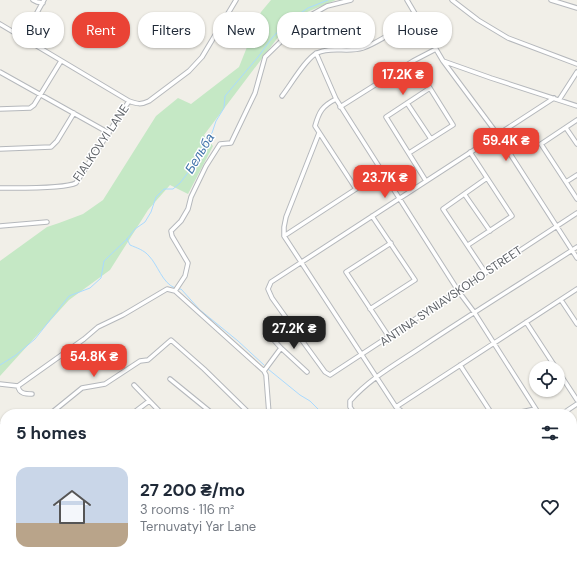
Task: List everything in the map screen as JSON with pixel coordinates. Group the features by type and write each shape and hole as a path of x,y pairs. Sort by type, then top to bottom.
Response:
{"street":[{"path":"33,0 37,2 44,2 38,12"},
{"path":"40,48 129,100 137,104 145,103 190,71 202,58 236,0"},
{"path":"175,290 185,276 188,263 172,236 171,231 181,221 188,209 191,197 206,166 220,144 231,143 255,93 265,57 304,19 327,6 351,0"},
{"path":"407,0 413,12"},
{"path":"452,0 478,20 508,38 577,64"},
{"path":"551,0 577,8"},
{"path":"0,24 12,31"},
{"path":"282,96 310,58 316,53 326,50 351,51 363,48 383,37"},
{"path":"340,107 413,61 436,49 443,61 498,135 577,258"},
{"path":"316,53 340,107 459,292 474,312 535,409"},
{"path":"0,109 30,108 34,105 61,61"},
{"path":"409,153 453,125 413,61"},
{"path":"443,61 577,106"},
{"path":"0,72 109,134"},
{"path":"559,100 577,72"},
{"path":"426,181 386,117 430,88"},
{"path":"287,319 268,290 271,282 554,98"},
{"path":"336,99 326,104 321,110 316,128 356,189"},
{"name":"FIALKOVYI LANE","path":"0,188 72,185 78,180 109,134 129,100"},
{"path":"407,103 431,139"},
{"path":"0,149 50,147 58,141 74,113"},
{"path":"577,120 541,144 577,199"},
{"path":"566,128 577,144"},
{"path":"319,133 286,217 284,236 399,409"},
{"path":"468,245 512,216 470,152"},
{"path":"284,236 382,172"},
{"path":"566,182 577,175"},
{"path":"485,272 443,209 488,178"},
{"path":"465,194 490,230"},
{"name":"ANTINA SYNIAVSKOHO STREET","path":"301,339 325,372 330,375 459,292 485,272 577,213"},
{"path":"370,309 415,280 372,216"},
{"path":"0,226 47,222"},
{"path":"389,337 346,272 391,243"},
{"path":"351,409 350,401 357,393 377,377 474,312 577,247"},
{"path":"0,384 18,386 84,339 98,327 123,315 167,289 175,290 264,371 266,375 269,409"},
{"path":"396,407 577,289"},
{"path":"561,300 577,324"},
{"path":"526,322 551,361"},
{"path":"271,338 307,372"},
{"path":"56,409 82,388 105,384 140,361 148,360 171,340 204,369 245,409"},
{"path":"264,371 281,348"},
{"path":"460,365 489,409"},
{"path":"170,379 207,409"},
{"path":"565,382 577,400"},
{"path":"134,385 157,409"},
{"path":"18,386 22,393 32,394"},
{"path":"139,409 149,401"}],"green space":[{"path":"271,0 336,0 307,12 277,12 277,39 204,135 213,146 188,194 170,185 148,210 110,270 69,300 0,376 0,261 47,227 83,214 103,200 156,116 178,98 191,104 239,67 247,48 269,48 269,12 261,12"}],"waterway":[{"name":"Бельба","path":"0,365 16,355 35,339 69,296 90,288 101,278 104,261 127,239 135,229 145,222 151,212 156,197 164,189 173,189 180,183 197,161 204,141 212,133 216,121 224,108 225,96 272,38 284,25 296,16 308,8 328,0"},
{"path":"127,239 130,245 147,254 163,278 175,288"},
{"path":"178,289 181,289 200,310 238,341 264,365"},
{"path":"268,369 300,395 310,401 318,409"}]}
